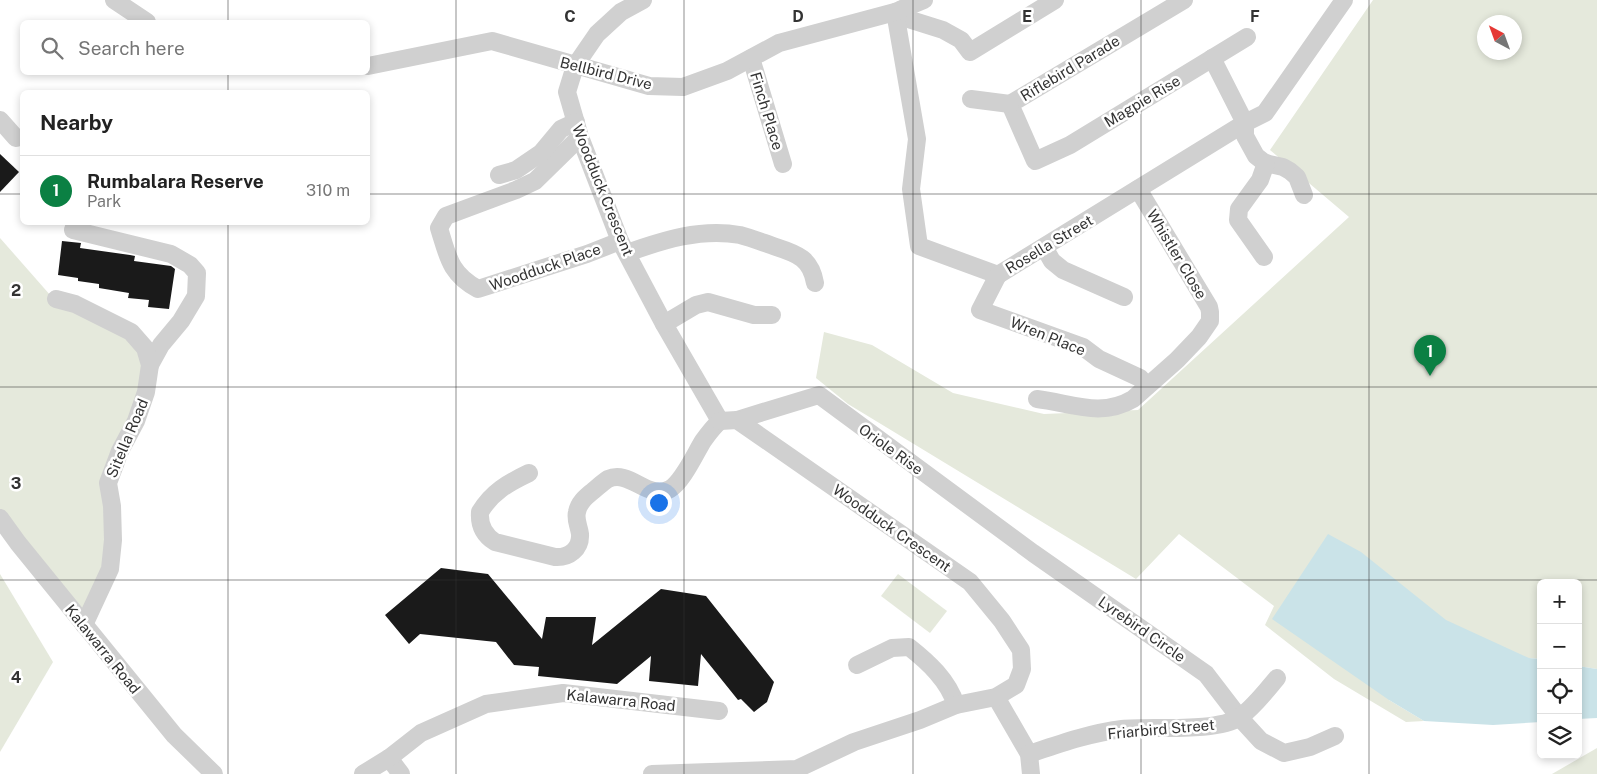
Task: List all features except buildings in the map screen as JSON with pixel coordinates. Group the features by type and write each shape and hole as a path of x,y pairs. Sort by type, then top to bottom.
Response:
{"street":[{"path":"114,0 144,20"},
{"name":"Woodduck Crescent","path":"643,0 621,12 597,34 574,66 566,92 578,130 624,247 664,324 729,420 970,582 1002,621 1021,650 1022,669 1016,685 996,697 956,705 920,720 854,742 797,769 652,774"},
{"name":"Bellbird Drive","path":"370,66 492,41 649,86 684,87 727,71 779,43 899,10 924,0"},
{"path":"899,10 908,18 943,30 961,40 970,52 1055,0"},
{"name":"Riflebird Parade","path":"1036,161 1010,104 1184,0"},
{"name":"Rosella Street","path":"899,10 917,139 912,188 919,246 998,275 1245,123 1265,113 1344,0"},
{"name":"Magpie Rise","path":"1036,161 1070,145 1247,37"},
{"name":"Finch Place","path":"751,58 783,164"},
{"path":"1212,58 1245,123 1245,136 1259,160 1290,171 1297,177 1304,195"},
{"path":"971,99 1010,104"},
{"path":"0,120 16,138"},
{"path":"499,175 516,170 541,153 561,129 578,130"},
{"name":"Woodduck Place","path":"578,130 535,181 446,216 439,228 446,251 454,270 468,284 478,289 587,254 624,247"},
{"path":"1264,257 1238,220 1240,209 1260,180 1266,164"},
{"name":"Whistler Close","path":"1037,399 1083,409 1125,404 1134,399 1177,360 1199,337 1210,321 1210,312 1138,189"},
{"name":"Sitella Road","path":"73,230 171,254 190,265 197,272 196,296 181,321 161,345 150,365 146,392 136,421 120,451 108,483 112,506 114,540 110,569 84,625"},
{"path":"624,247 693,234 723,233 740,235 795,253 813,271 815,284"},
{"path":"1044,247 1052,261 1063,270 1124,296"},
{"name":"Wren Place","path":"998,275 980,310 1082,347 1099,359 1140,378 1147,386"},
{"path":"56,299 75,304 131,332 145,348 150,365"},
{"path":"664,324 696,305 708,302 754,315 772,315"},
{"name":"Oriole Rise","path":"729,420 819,395 1033,553"},
{"path":"529,473 502,487 492,495 480,512 482,529 495,542 555,557 565,557 578,545 580,532 576,520 577,511 583,499 607,480 616,477 624,478 651,491 670,489 679,481 707,435 729,420"},
{"name":"Kalawarra Road","path":"0,518 18,543 174,735 214,774"},
{"name":"Lyrebird Circle","path":"1033,553 1206,674 1239,717 1261,741 1284,753 1310,747 1335,736"},
{"path":"857,665 892,648 909,647 930,664 954,697 956,705"},
{"name":"Friarbird Street","path":"1029,754 1070,740 1122,729 1222,724 1239,717 1264,694 1277,678"},
{"name":"Kalawarra Road","path":"363,774 389,758 421,733 486,704 563,693 719,711"},
{"path":"996,697 1029,754 1031,774"},
{"path":"389,758 401,774"}],"shaded area":[{"path":"1373,0 1597,0 1597,669 1582,667 1582,579 1537,579 1537,659 1530,658 1389,700 1424,721 1406,722 1334,679 1265,625 1274,606 1179,534 1136,579 848,404 816,378 824,332 872,345 953,393 1044,414 1138,410 1349,217 1270,150"},
{"path":"0,238 58,304 131,332 150,365 108,483 113,540 84,625 0,518"},
{"path":"0,574 53,662 0,752"},
{"path":"898,574 947,611 930,633 881,596"},
{"path":"1597,748 1597,774 1552,774 1578,759 1582,759 1582,757"}],"water":[{"path":"1328,534 1361,552 1446,620 1529,658 1537,659 1537,722 1493,725 1424,721 1389,700 1272,619"},
{"path":"1582,667 1597,669 1597,718 1582,719"}],"place":[{"name":"Rumbalara Reserve","path":"1430,376"}]}
